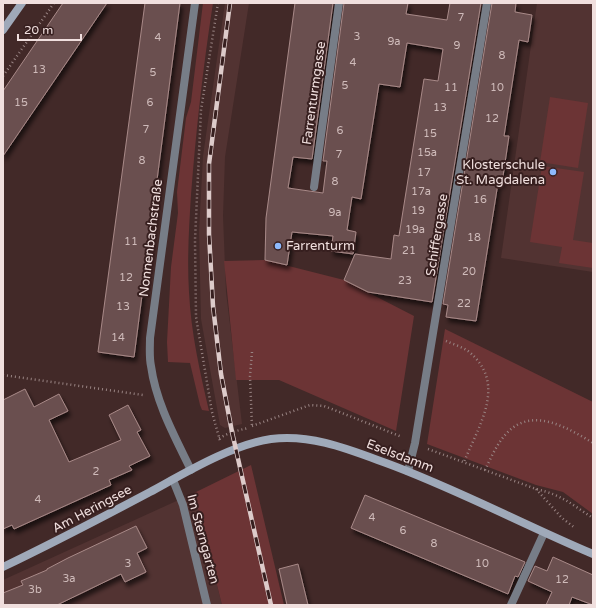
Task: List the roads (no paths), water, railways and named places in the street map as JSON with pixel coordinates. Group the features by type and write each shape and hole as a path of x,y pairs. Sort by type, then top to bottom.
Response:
{"street":[{"path":"3,30 22,3"},
{"name":"Nonnenbachstraße","path":"191,470 170,427 159,397 151,366 150,338 195,3"},
{"name":"Farrenturmgasse","path":"314,187 340,3"},
{"name":"Schiffergasse","path":"408,471 415,442 487,3"},
{"name":"Eselsdamm","path":"191,470 237,448 270,439 293,438 317,440 342,447 408,471 593,554"},
{"name":"Am Heringsee","path":"3,567 63,538 191,470"},
{"name":"Im Sterngarten","path":"173,480 183,505 207,605"},
{"path":"511,605 544,533"}],"railway":[{"path":"230,3 209,164 209,234 213,306 221,374 232,432 271,605"}],"place":[{"name":"Klosterschule St. Magdalena","path":"553,172"},
{"name":"Farrenturm","path":"278,246"}]}
